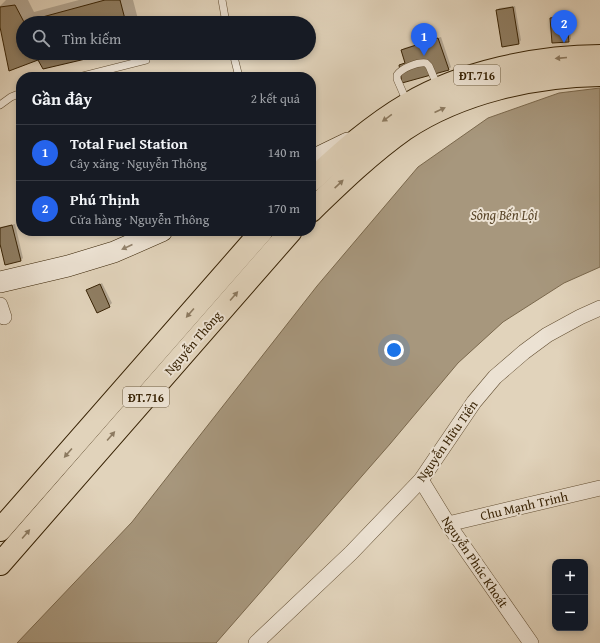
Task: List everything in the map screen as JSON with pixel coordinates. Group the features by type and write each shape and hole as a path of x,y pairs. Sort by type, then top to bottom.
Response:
{"main road":[{"name":"ĐT.716","path":"316,176 367,132 408,104 439,89 476,75 511,66 549,59 600,56"},
{"name":"ĐT.716","path":"316,206 360,164 406,129 431,114 483,94 515,85 551,79 600,75"},
{"name":"Nguyễn Thông","path":"0,530 258,236"},
{"name":"Nguyễn Thông","path":"0,564 287,236"}],"street":[{"name":"ĐT.716","path":"316,159 367,132"},
{"path":"0,282 68,266 114,252 151,236"},
{"name":"Nguyễn Hữu Tiến","path":"256,643 351,553 421,480 474,402 495,377 524,352 547,335 600,308"},
{"name":"Nguyễn Phúc Khoát","path":"421,480 448,524 531,643"},
{"name":"Chu Mạnh Trinh","path":"448,524 600,488"}],"lane":[{"path":"222,0 225,16"},
{"path":"99,72 146,60"},
{"path":"235,60 238,72"},
{"path":"408,104 397,79 397,75 403,70 417,64 426,63 429,66 439,89"},
{"path":"0,105 16,95"}],"water":[{"name":"Sông Bến Lội","path":"600,88 600,267 564,283 503,322 458,363 390,444 216,643 17,643 132,522 317,286 418,167 488,118 559,93"}],"building":[{"path":"105,0 120,0 124,16 46,16"},
{"path":"15,5 21,16 16,16 16,60 38,60 9,71 0,27 0,7"},
{"path":"513,7 519,44 502,47 496,10"},
{"path":"566,16 569,42 552,43 550,18"},
{"path":"438,38 449,70 402,83 399,65 405,63 401,50"},
{"path":"38,60 81,60 43,69"},
{"path":"12,225 21,261 5,265 0,244 0,228"},
{"path":"100,284 110,307 97,313 86,290"}],"place":[{"name":"Phú Thịnh","path":"564,43"},
{"name":"Total Fuel Station","path":"424,56"}]}
